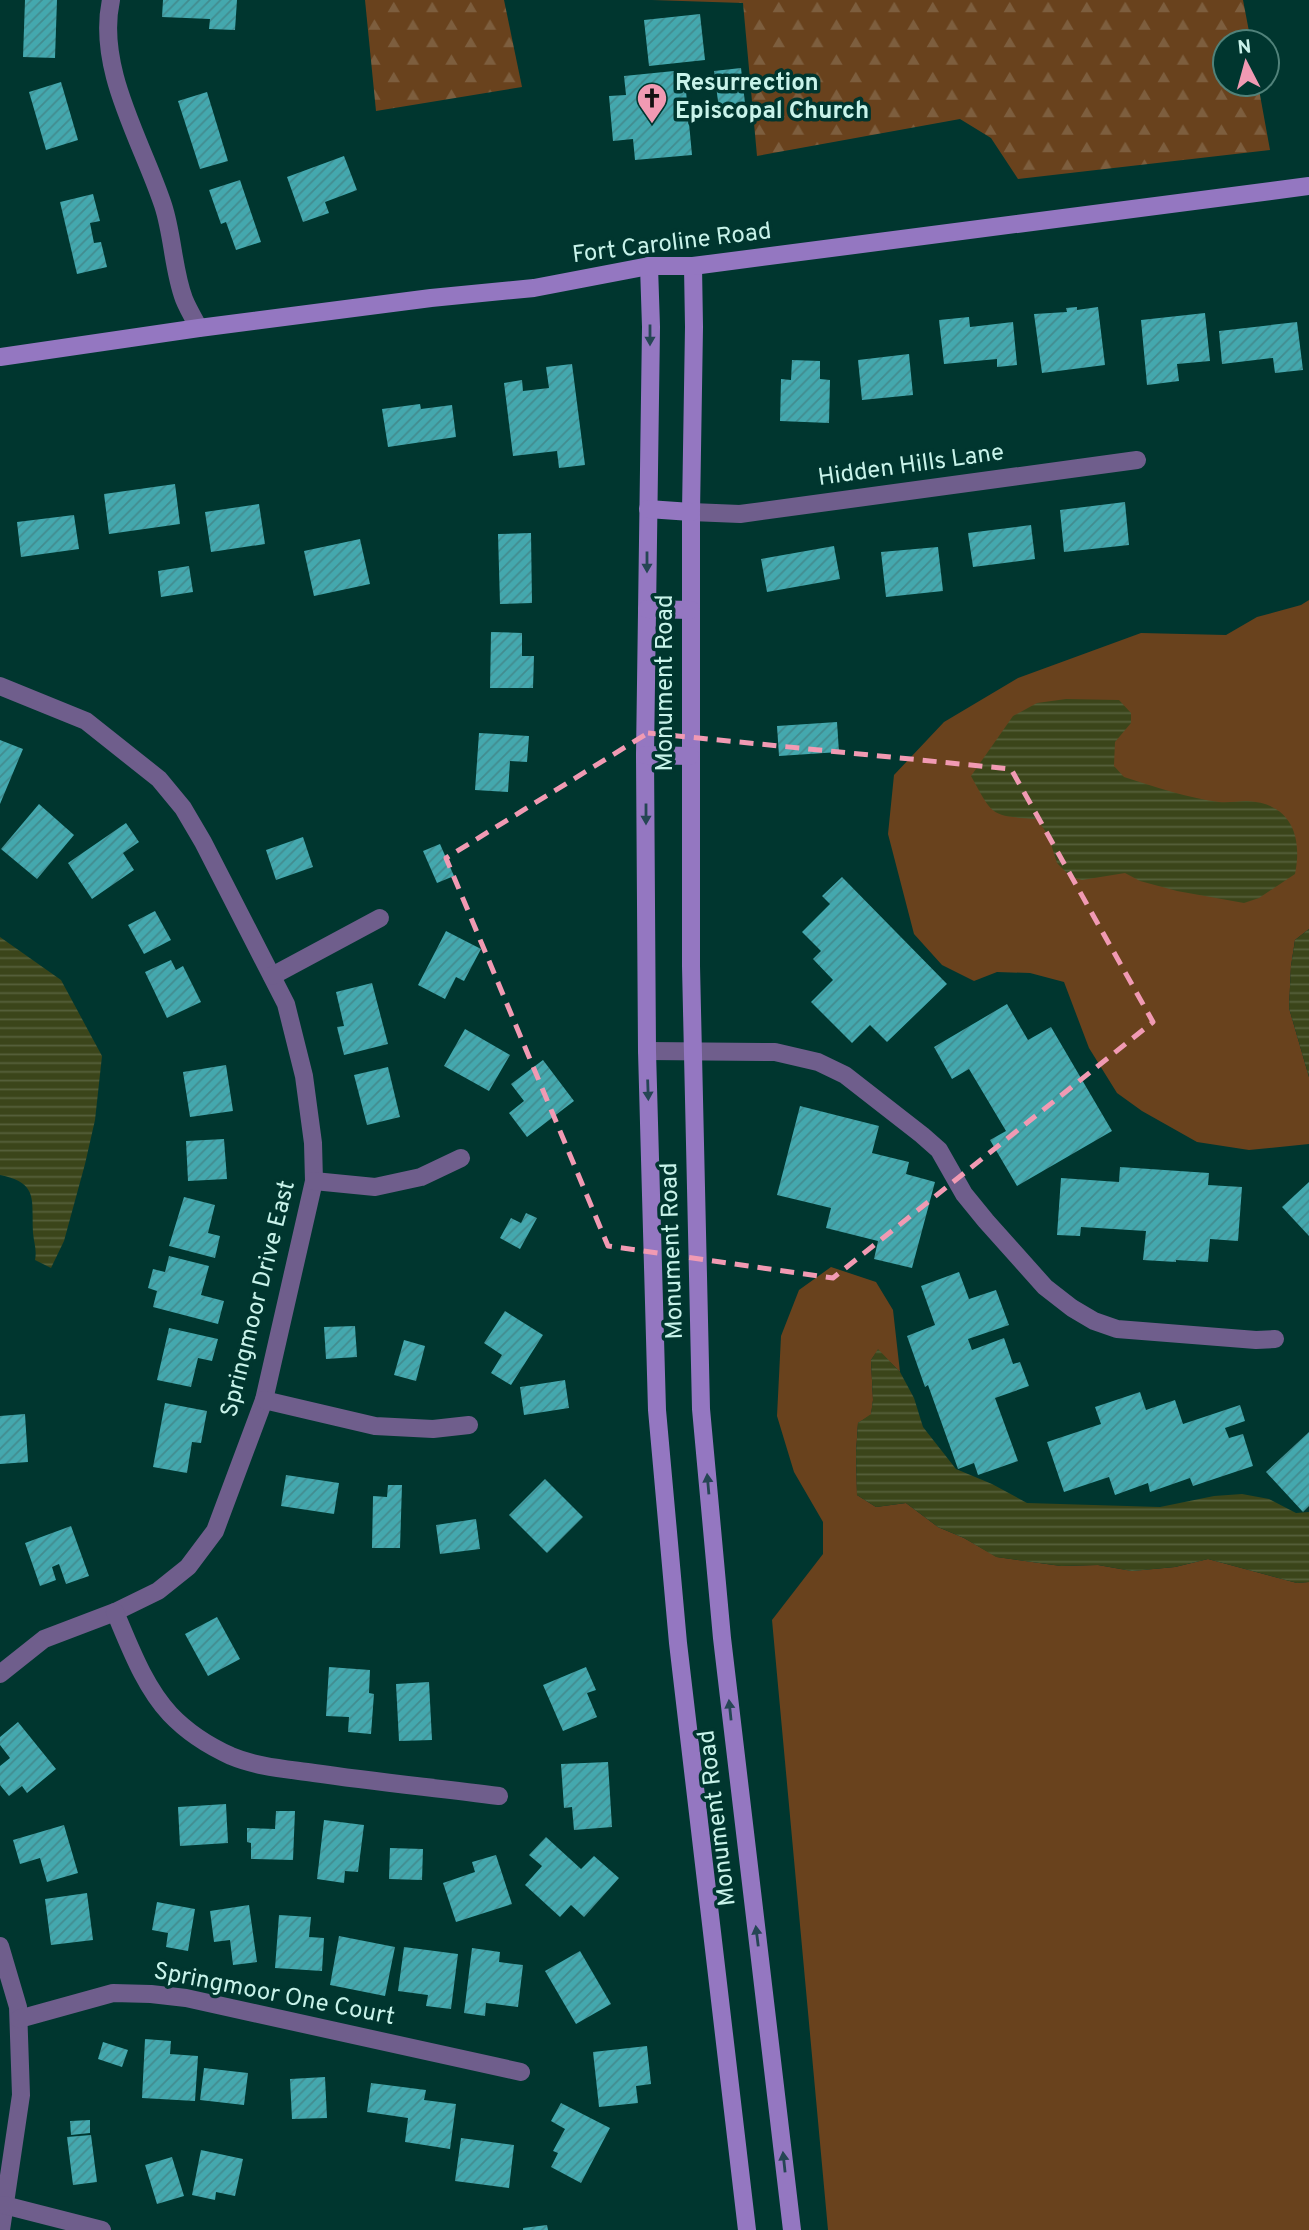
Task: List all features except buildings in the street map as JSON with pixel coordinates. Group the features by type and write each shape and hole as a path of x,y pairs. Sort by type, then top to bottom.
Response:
{"street":[{"path":"111,0 109,49 114,72 163,206 184,298 199,328"},
{"name":"Fort Caroline Road","path":"0,357 431,298 534,288 649,266 693,266 1309,186"},
{"name":"Monument Road","path":"649,266 647,1051 657,1410 694,1783 747,2230"},
{"name":"Monument Road","path":"693,266 690,757 692,1050 701,1409 736,1765 792,2230"},
{"name":"Hidden Hills Lane","path":"691,512 740,514 1137,460"},
{"path":"648,509 691,512"},
{"path":"647,609 691,610"},
{"name":"Springmoor Drive East","path":"0,686 38,699 86,721 159,779 183,808 286,1004 304,1076 313,1143 314,1181 264,1400 215,1531 188,1567 158,1591 115,1612 44,1639 0,1674"},
{"path":"646,755 690,757"},
{"path":"272,976 380,918"},
{"path":"647,1051 789,1054 818,1062 845,1075 939,1150 971,1203 1045,1287 1072,1308 1094,1321 1117,1329 1275,1339"},
{"path":"314,1181 375,1187 421,1177 461,1158"},
{"path":"264,1400 374,1426 433,1429 469,1425"},
{"path":"115,1612 139,1667 169,1713 186,1729 233,1757 271,1767 499,1796"},
{"path":"0,1946 18,2007 21,2095 1,2230"},
{"name":"Springmoor One Court","path":"19,2019 113,1993 151,1994 186,1998 521,2072"},
{"path":"4,2206 102,2230"}],"highlighted area":[{"path":"648,733 1011,769 1153,1022 833,1278 608,1246 446,858"}],"green space":[{"path":"365,0 504,0 522,87 376,111"},
{"path":"652,0 1243,0 1248,28 1211,28 1211,98 1261,98 1270,150 1018,179 991,138 960,119 757,156 743,3"},
{"path":"1309,600 1309,929 1295,940 1289,1008 1309,1077 1309,1144 1249,1150 1197,1142 1142,1111 1117,1093 1089,1048 1064,982 1030,973 997,972 974,981 942,965 914,934 888,834 894,775 944,722 1018,678 1141,633 1226,635 1257,617 1301,605"},
{"path":"831,1267 876,1282 893,1310 900,1372 878,1350 871,1360 871,1415 858,1423 857,1495 876,1507 906,1503 938,1527 997,1557 1061,1566 1098,1565 1132,1571 1175,1567 1208,1559 1297,1583 1309,1582 1309,2230 828,2230 772,1620 823,1554 823,1522 794,1472 777,1416 781,1336 799,1290"}],"shaded area":[{"path":"1066,699 1119,700 1131,713 1131,723 1115,742 1114,766 1124,777 1207,800 1247,801 1274,808 1283,815 1295,834 1295,874 1259,898 1244,903 1177,891 1140,881 1125,873 1082,880 1071,877 1057,863 1048,835 1037,819 1001,815 989,806 971,776 1013,716 1037,703"},
{"path":"1309,929 1309,1077 1289,1008 1295,940"},
{"path":"0,937 61,980 102,1056 95,1120 85,1164 64,1241 51,1268 35,1260 31,1195 22,1183 0,1175"},
{"path":"878,1349 900,1372 914,1398 923,1427 956,1469 1027,1503 1160,1507 1214,1496 1242,1494 1269,1499 1296,1513 1309,1512 1309,1582 1297,1583 1208,1559 1175,1567 1132,1571 1098,1565 1061,1566 996,1557 964,1538 938,1527 906,1503 876,1507 857,1495 856,1453 858,1423 871,1414 871,1360"}],"place":[{"name":"Resurrection Episcopal Church","path":"652,125"}]}
